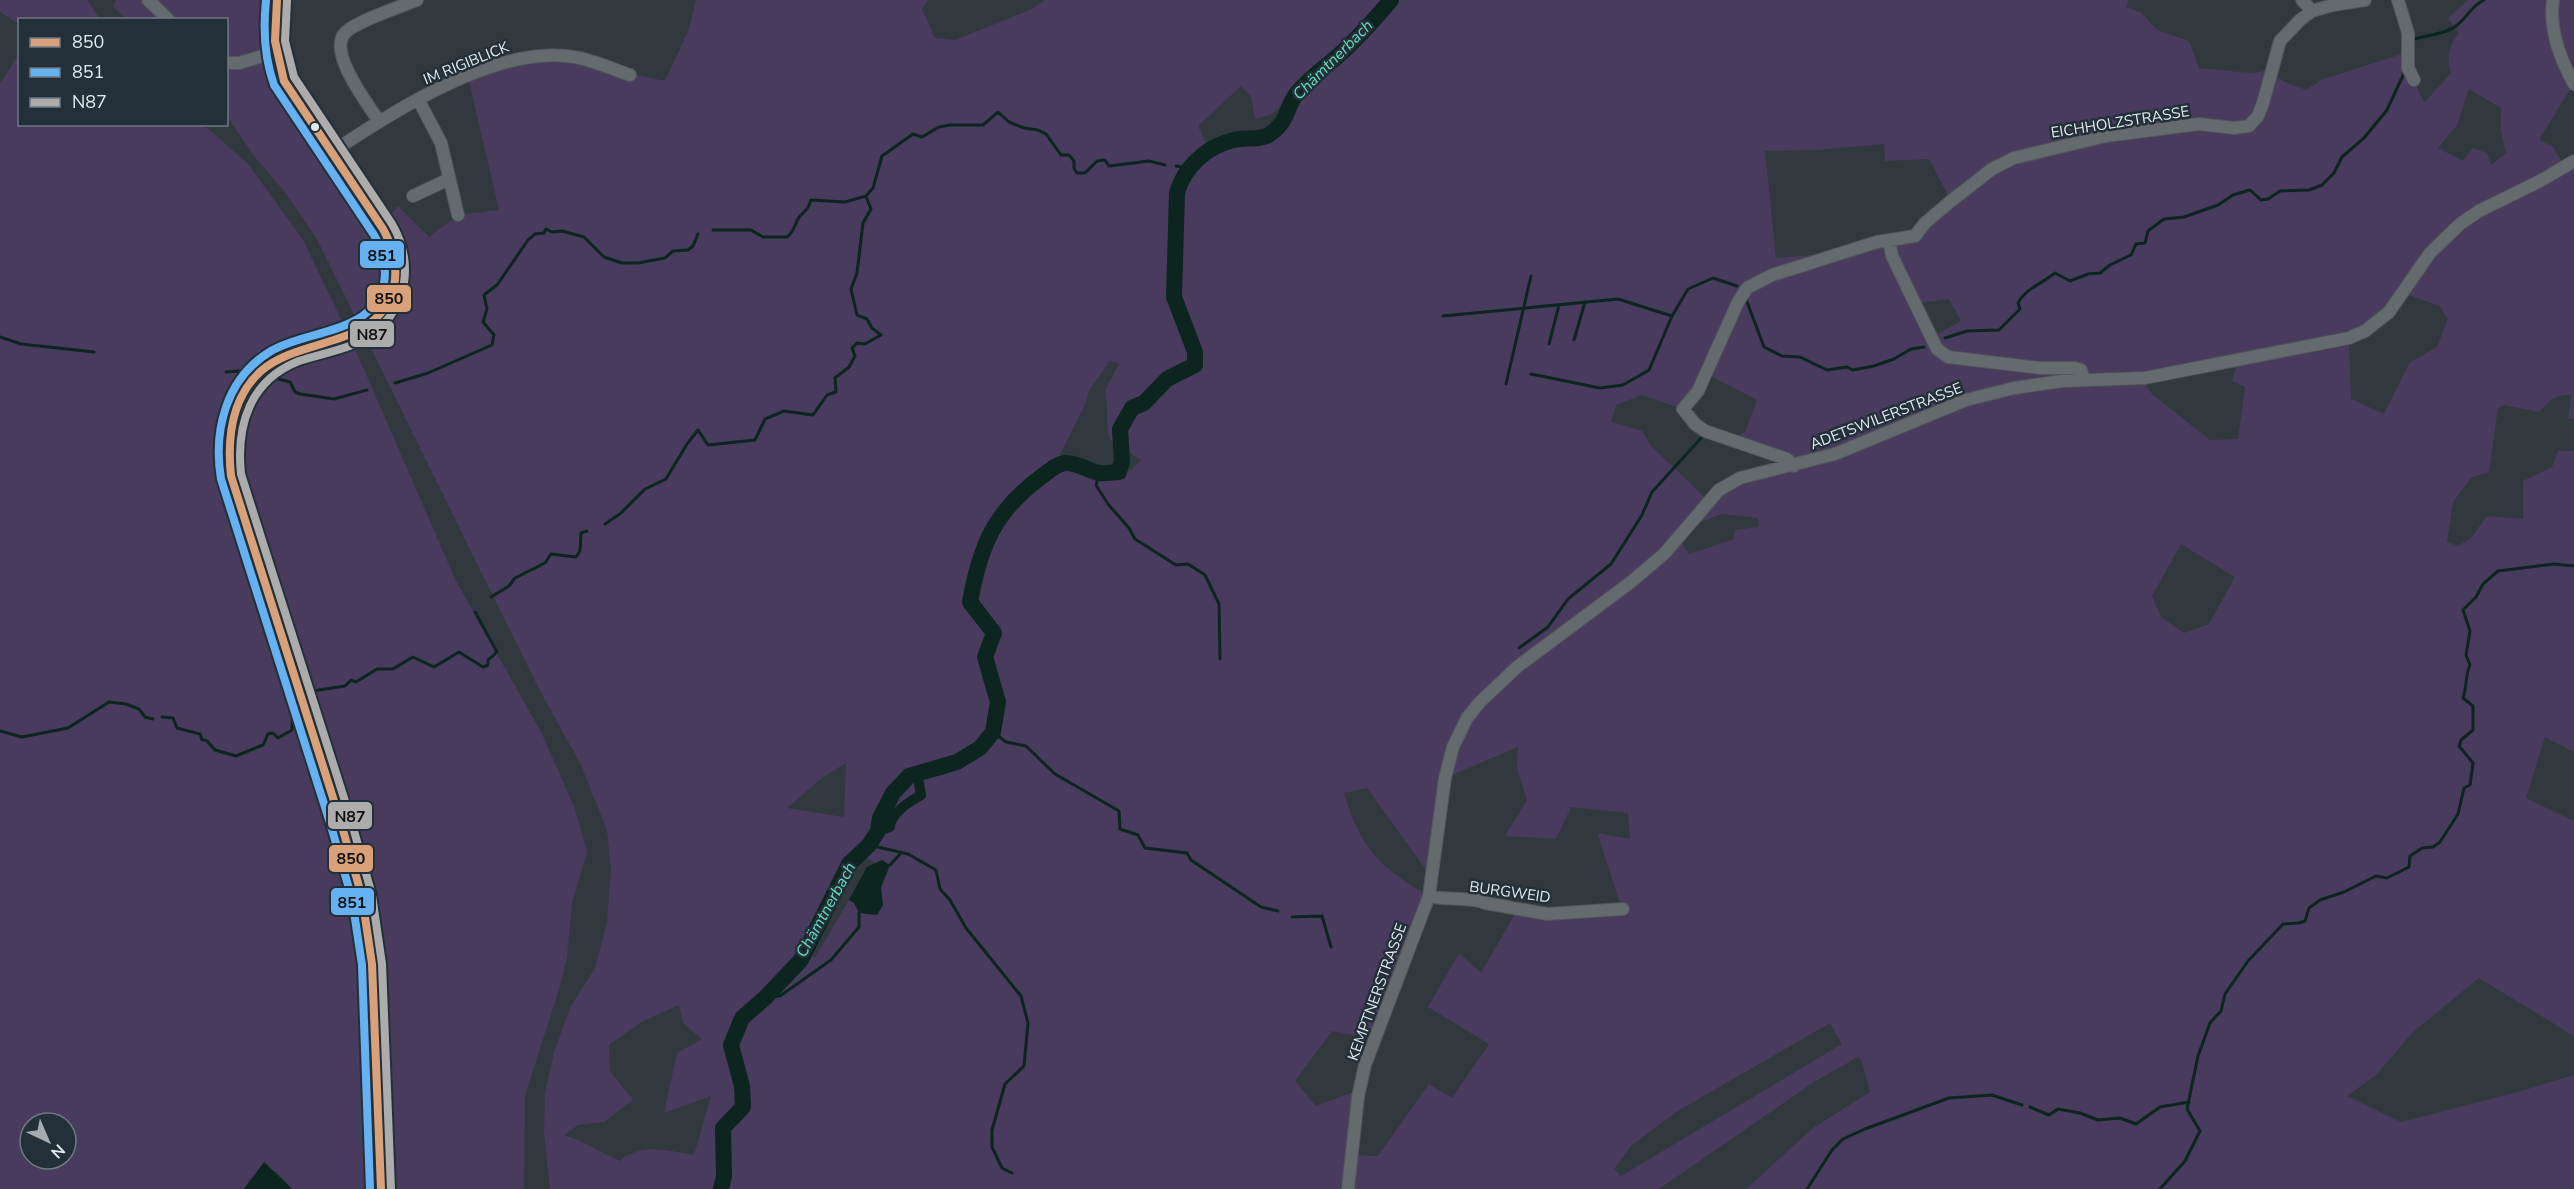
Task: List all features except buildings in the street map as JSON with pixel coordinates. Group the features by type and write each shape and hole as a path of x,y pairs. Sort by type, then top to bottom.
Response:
{"main road":[{"path":"277,0 274,25 276,52 286,85 384,232 391,247 395,271 391,295 378,315 361,330 343,338 294,352 273,363 255,378 238,402 227,444 231,476 341,823 362,897 372,964 381,1189"}],"street":[{"path":"148,0 167,18"},
{"path":"379,121 359,91 339,51 340,39 348,30 417,0"},
{"path":"2302,0 2312,11 2332,5 2365,0"},
{"path":"2398,0 2408,33 2408,68 2414,80"},
{"path":"2553,0 2556,42 2574,84"},
{"name":"EICHHOLZSTRASSE","path":"1794,466 1787,459 1705,431 1695,424 1683,409 1698,391 1738,302 1747,288 1772,275 1876,242 1915,236 1925,223 1951,201 1992,169 2014,158 2106,136 2199,124 2234,129 2249,126 2258,116 2263,103 2280,41 2312,11"},
{"path":"228,63 239,63 276,52"},
{"name":"IM RIGIBLICK","path":"332,152 418,99 478,73 528,57 574,57 630,75"},
{"name":"IM RIGIBLICK","path":"418,99 441,143 458,215"},
{"name":"ADETSWILERSTRASSE","path":"1432,878 1445,778 1453,747 1467,718 1516,667 1664,554 1719,490 1740,478 1794,466 1851,448 1966,400 2033,384 2145,378 2349,338 2365,330 2389,312 2430,254 2460,224 2479,211 2540,182 2574,161"},
{"path":"413,196 449,179"},
{"path":"1889,240 1892,256 1937,349 1947,357 2040,368 2075,368 2080,370 2084,380"},
{"name":"KEMPTNERSTRASSE","path":"1348,1189 1358,1097 1365,1065 1429,896 1432,878"},
{"name":"BURGWEID","path":"1429,896 1439,899 1479,900 1547,914 1623,909"}],"shaded area":[{"path":"0,0 87,0 99,18 18,18 18,23 0,12"},
{"path":"116,0 277,0 277,64 380,225 398,206 429,237 458,215 499,210 468,77 547,55 665,81 689,29 696,0 928,0 922,9 935,38 955,40 1032,9 1045,0 2128,0 2126,7 2142,13 2157,30 2189,41 2199,68 2250,73 2272,70 2282,81 2306,90 2321,80 2408,52 2414,80 2424,103 2451,73 2449,52 2459,33 2448,18 2468,0 2574,0 2574,83 2539,140 2552,146 2566,167 2574,161 2574,419 2568,418 2571,395 2553,399 2539,412 2504,405 2498,408 2489,472 2471,478 2453,502 2447,542 2458,546 2471,538 2487,516 2523,519 2523,481 2552,467 2558,451 2574,451 2574,752 2545,737 2526,798 2574,821 2574,1036 2479,978 2413,1032 2376,1075 2347,1096 2401,1122 2574,1075 2574,1189 1746,1189 1813,1128 1870,1092 1862,1062 1858,1057 1814,1082 1659,1189 550,1189 544,1133 545,1093 554,1052 571,1006 595,968 607,922 611,870 607,830 581,765 538,687 317,239 285,192 254,156 228,117 228,18 125,18 113,6","holes":["1241,86 1251,96 1255,119 1270,115 1290,99 1302,100 1283,132 1211,155 1198,126","2469,89 2501,108 2501,131 2506,153 2491,165 2487,153 2473,148 2463,161 2438,148 2457,125","1884,144 1885,161 1929,159 1951,201 1903,239 1830,254 1776,258 1765,151 1817,150","2403,293 2440,306 2448,319 2437,347 2410,362 2384,414 2351,399 2349,338","1949,299 1961,321 1932,337 1917,303","2239,358 2232,381 2245,387 2238,439 2210,440 2152,394 2145,378","1110,361 1119,364 1105,390 1107,421 1110,440 1141,460 1131,470 1098,481 1067,466 1060,454 1084,407 1090,389","1707,374 1757,400 1745,432 1732,439 1794,465 1727,485 1708,500 1651,446 1642,431 1611,422 1616,405 1642,395 1683,409","1722,514 1758,518 1759,527 1735,530 1734,539 1689,554 1679,538 1688,527","2181,544 2235,577 2209,624 2184,633 2161,617 2152,596","1518,747 1517,768 1527,800 1505,836 1556,839 1571,807 1628,813 1630,839 1597,833 1622,909 1518,909 1481,973 1459,953 1428,1007 1489,1044 1452,1098 1429,1084 1378,1156 1352,1155 1359,1090 1316,1106 1295,1081 1332,1031 1374,1039 1429,896 1397,876 1374,855 1357,828 1344,793 1367,788 1432,878 1445,778","846,763 844,817 787,808 823,777","859,853 888,871 881,887 883,905 854,903 849,900 815,958 807,949 842,872","679,1005 683,1023 702,1039 677,1053 664,1113 711,1096 694,1155 656,1149 637,1151 620,1161 564,1135 578,1125 604,1122 633,1100 610,1071 609,1045 643,1021","1830,1023 1842,1044 1621,1176 1614,1169 1632,1145 1676,1112"]},
{"path":"18,56 18,126 205,126 248,164 303,240 352,342 456,581 542,734 575,809 587,852 572,903 567,957 560,986 525,1096 524,1189 292,1189 276,1171 250,1179 244,1189 0,1189 0,84"},
{"path":"882,860 890,865 881,887 883,905 877,915 859,913 854,903 849,900 867,867"},
{"path":"264,1162 292,1189 244,1189"}],"waterway":[{"name":"Chämtnerbach","path":"721,1189 724,1176 723,1128 743,1107 742,1086 731,1045 742,1018 766,997 801,960 849,864 869,845 878,831 880,818 893,793 909,776 957,762 980,748 993,732 998,702 985,657 994,633 970,602 984,547 992,532 1011,503 1058,465 1074,464 1100,473 1119,472 1122,461 1120,429 1132,408 1144,403 1167,379 1195,365 1195,352 1174,297 1177,193 1185,175 1198,159 1215,147 1234,140 1262,137 1276,129 1284,119 1293,98 1311,78 1352,43 1391,0"},
{"path":"2415,39 2452,29 2484,0"},
{"path":"1945,338 1967,331 1999,330 2020,309 2018,303 2021,298 2035,286 2055,273 2070,281 2088,274 2100,273 2110,265 2131,255 2136,244 2145,243 2148,231 2164,219 2184,217 2218,205 2233,195 2250,190 2261,200 2268,199 2280,191 2309,190 2322,185 2334,173 2342,157 2364,138 2387,110 2405,71"},
{"path":"713,230 751,230 763,237 787,237 811,200 845,202 866,196 873,188 882,156 913,134 922,137 939,127 950,125 983,125 998,112 1009,122 1046,134 1061,155 1069,155 1074,161 1077,173 1085,173 1097,161 1105,160 1109,166 1149,161 1165,165"},
{"path":"1176,166 1188,168"},
{"path":"605,524 621,513 645,489 666,479 698,430 708,445 755,440 765,419 784,411 813,415 827,395 836,392 835,378 849,367 855,356 852,348 857,343 865,344 881,335 872,328 867,319 857,315 851,289 857,273 863,223 871,209 866,196"},
{"path":"395,383 428,373 492,345 494,335 483,322 487,309 484,295 497,285 528,240 535,234 544,233 546,229 584,237 604,257 622,263 638,263 665,258 673,251 688,250 693,246 698,234"},
{"path":"1506,384 1531,276"},
{"path":"1531,374 1600,388 1623,385 1649,370 1672,316 1688,289 1713,278 1737,286"},
{"path":"1443,316 1618,299 1672,316"},
{"path":"1746,299 1764,347 1782,356 1800,357 1827,370 1847,367 1853,370 1874,366 1894,359 1911,349 1924,347"},
{"path":"1574,340 1585,302"},
{"path":"1549,344 1559,305"},
{"path":"0,337 21,344 94,352"},
{"path":"226,372 239,371"},
{"path":"275,378 290,382 295,392 300,394 334,399 367,390"},
{"path":"1519,648 1548,627 1568,599 1611,564 1642,515 1652,492 1703,436"},
{"path":"1099,473 1096,485 1135,539 1176,565 1188,564 1205,575 1219,604 1220,659"},
{"path":"491,597 509,586 515,578 545,563 551,554 576,557 580,551 581,533 587,531"},
{"path":"2160,1189 2185,1161 2200,1131 2187,1109 2198,1056 2210,1023 2221,1011 2225,994 2248,961 2283,924 2305,921 2309,908 2320,900 2344,892 2376,876 2387,878 2409,867 2410,856 2422,848 2433,847 2440,842 2458,814 2464,788 2470,785 2473,763 2459,746 2461,740 2473,730 2473,706 2463,698 2470,665 2466,655 2470,631 2463,610 2476,597 2483,584 2498,571 2554,564 2574,566"},
{"path":"313,691 345,686 351,680 356,682 377,669 393,669 413,657 434,667 459,652 483,667 488,665 488,660 497,652 475,612"},
{"path":"0,731 22,737 68,728 109,702 126,704 139,709 145,717 153,719"},
{"path":"162,717 173,718 177,728 200,734 202,740 206,740 215,750 236,756 263,745 268,734 273,733 278,738 292,730 293,707"},
{"path":"993,732 1006,742 1026,746 1055,774 1119,811 1120,829 1138,835 1145,848 1187,853 1191,860 1261,907 1278,911"},
{"path":"878,831 890,827 897,812 921,795 917,772"},
{"path":"869,845 908,854 936,870 940,889 950,900 966,928 1021,996 1028,1023 1024,1066 1005,1084 992,1130 992,1147 1002,1168 1012,1173"},
{"path":"890,865 901,853"},
{"path":"766,997 780,996 831,960 859,927 859,913"},
{"path":"1292,917 1322,916 1331,947"},
{"path":"1807,1189 1832,1150 1843,1139 1865,1129 1949,1098 1992,1095 2022,1105"},
{"path":"2030,1107 2049,1115 2058,1109 2080,1113 2098,1120 2120,1118 2136,1124 2160,1107 2189,1102"}],"transit line":[{"name":"851","path":"266,0 265,43 274,85 374,235 385,270 384,283 378,300 353,322 286,344 256,362 233,390 221,424 219,442 221,479 352,899 362,965 370,1189"},
{"name":"850","path":"277,0 275,41 284,81 383,229 390,243 395,264 394,286 386,306 373,321 337,339 278,360 261,371 251,382 237,406 230,447 231,476 341,823 362,897 372,964 381,1189"},
{"name":"N87","path":"287,1 285,41 294,77 392,224 400,242 404,260 405,277 401,294 384,324 369,336 352,345 299,361 282,369 258,392 244,422 240,456 241,474 351,820 372,895 382,964 391,1189"}]}
